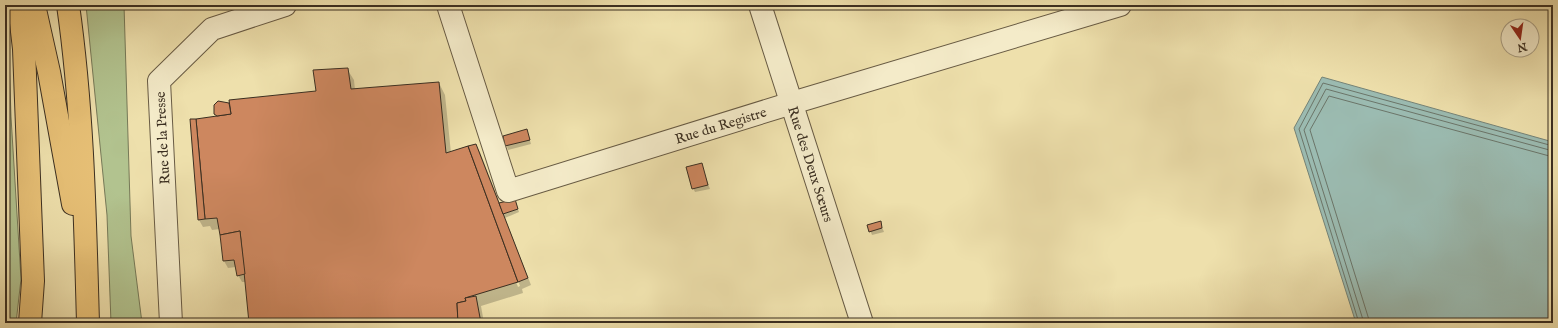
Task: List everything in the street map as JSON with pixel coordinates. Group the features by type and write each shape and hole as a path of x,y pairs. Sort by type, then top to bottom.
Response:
{"main road":[{"path":"19,5 24,49 33,281 30,323"},
{"path":"34,5 49,72 86,270"},
{"path":"68,5 73,36 82,147 88,323"}],"lane":[{"name":"Rue de la Presse","path":"171,323 159,81 212,29 285,5"},
{"name":"Rue du Registre","path":"448,5 508,191 792,103 1120,5"},
{"name":"Rue des Deux Sœurs","path":"760,5 862,323"}],"green space":[{"path":"5,5 8,25 11,117 21,279 16,323 5,323"},
{"path":"86,5 124,5 131,236 142,323 111,323 107,215"}],"water":[{"path":"1322,77 1553,142 1553,323 1356,323 1294,128"}],"building":[{"path":"348,68 351,89 439,82 446,153 468,146 518,282 465,298 466,301 457,303 458,323 249,323 240,231 220,235 217,218 205,219 196,119 231,114 229,100 316,91 313,70"},
{"path":"218,101 229,103 231,114 217,116 214,114 214,105"},
{"path":"190,119 196,119 205,219 198,220"},
{"path":"527,129 530,140 505,146 503,136"},
{"path":"476,144 528,278 518,282 468,146"},
{"path":"702,163 708,185 692,189 686,167"},
{"path":"515,199 518,209 503,214 499,203"},
{"path":"881,221 882,228 869,232 867,225"},
{"path":"240,231 245,274 237,276 234,260 223,261 220,235"},
{"path":"476,296 481,323 458,323 457,303 466,301 465,298"}]}
